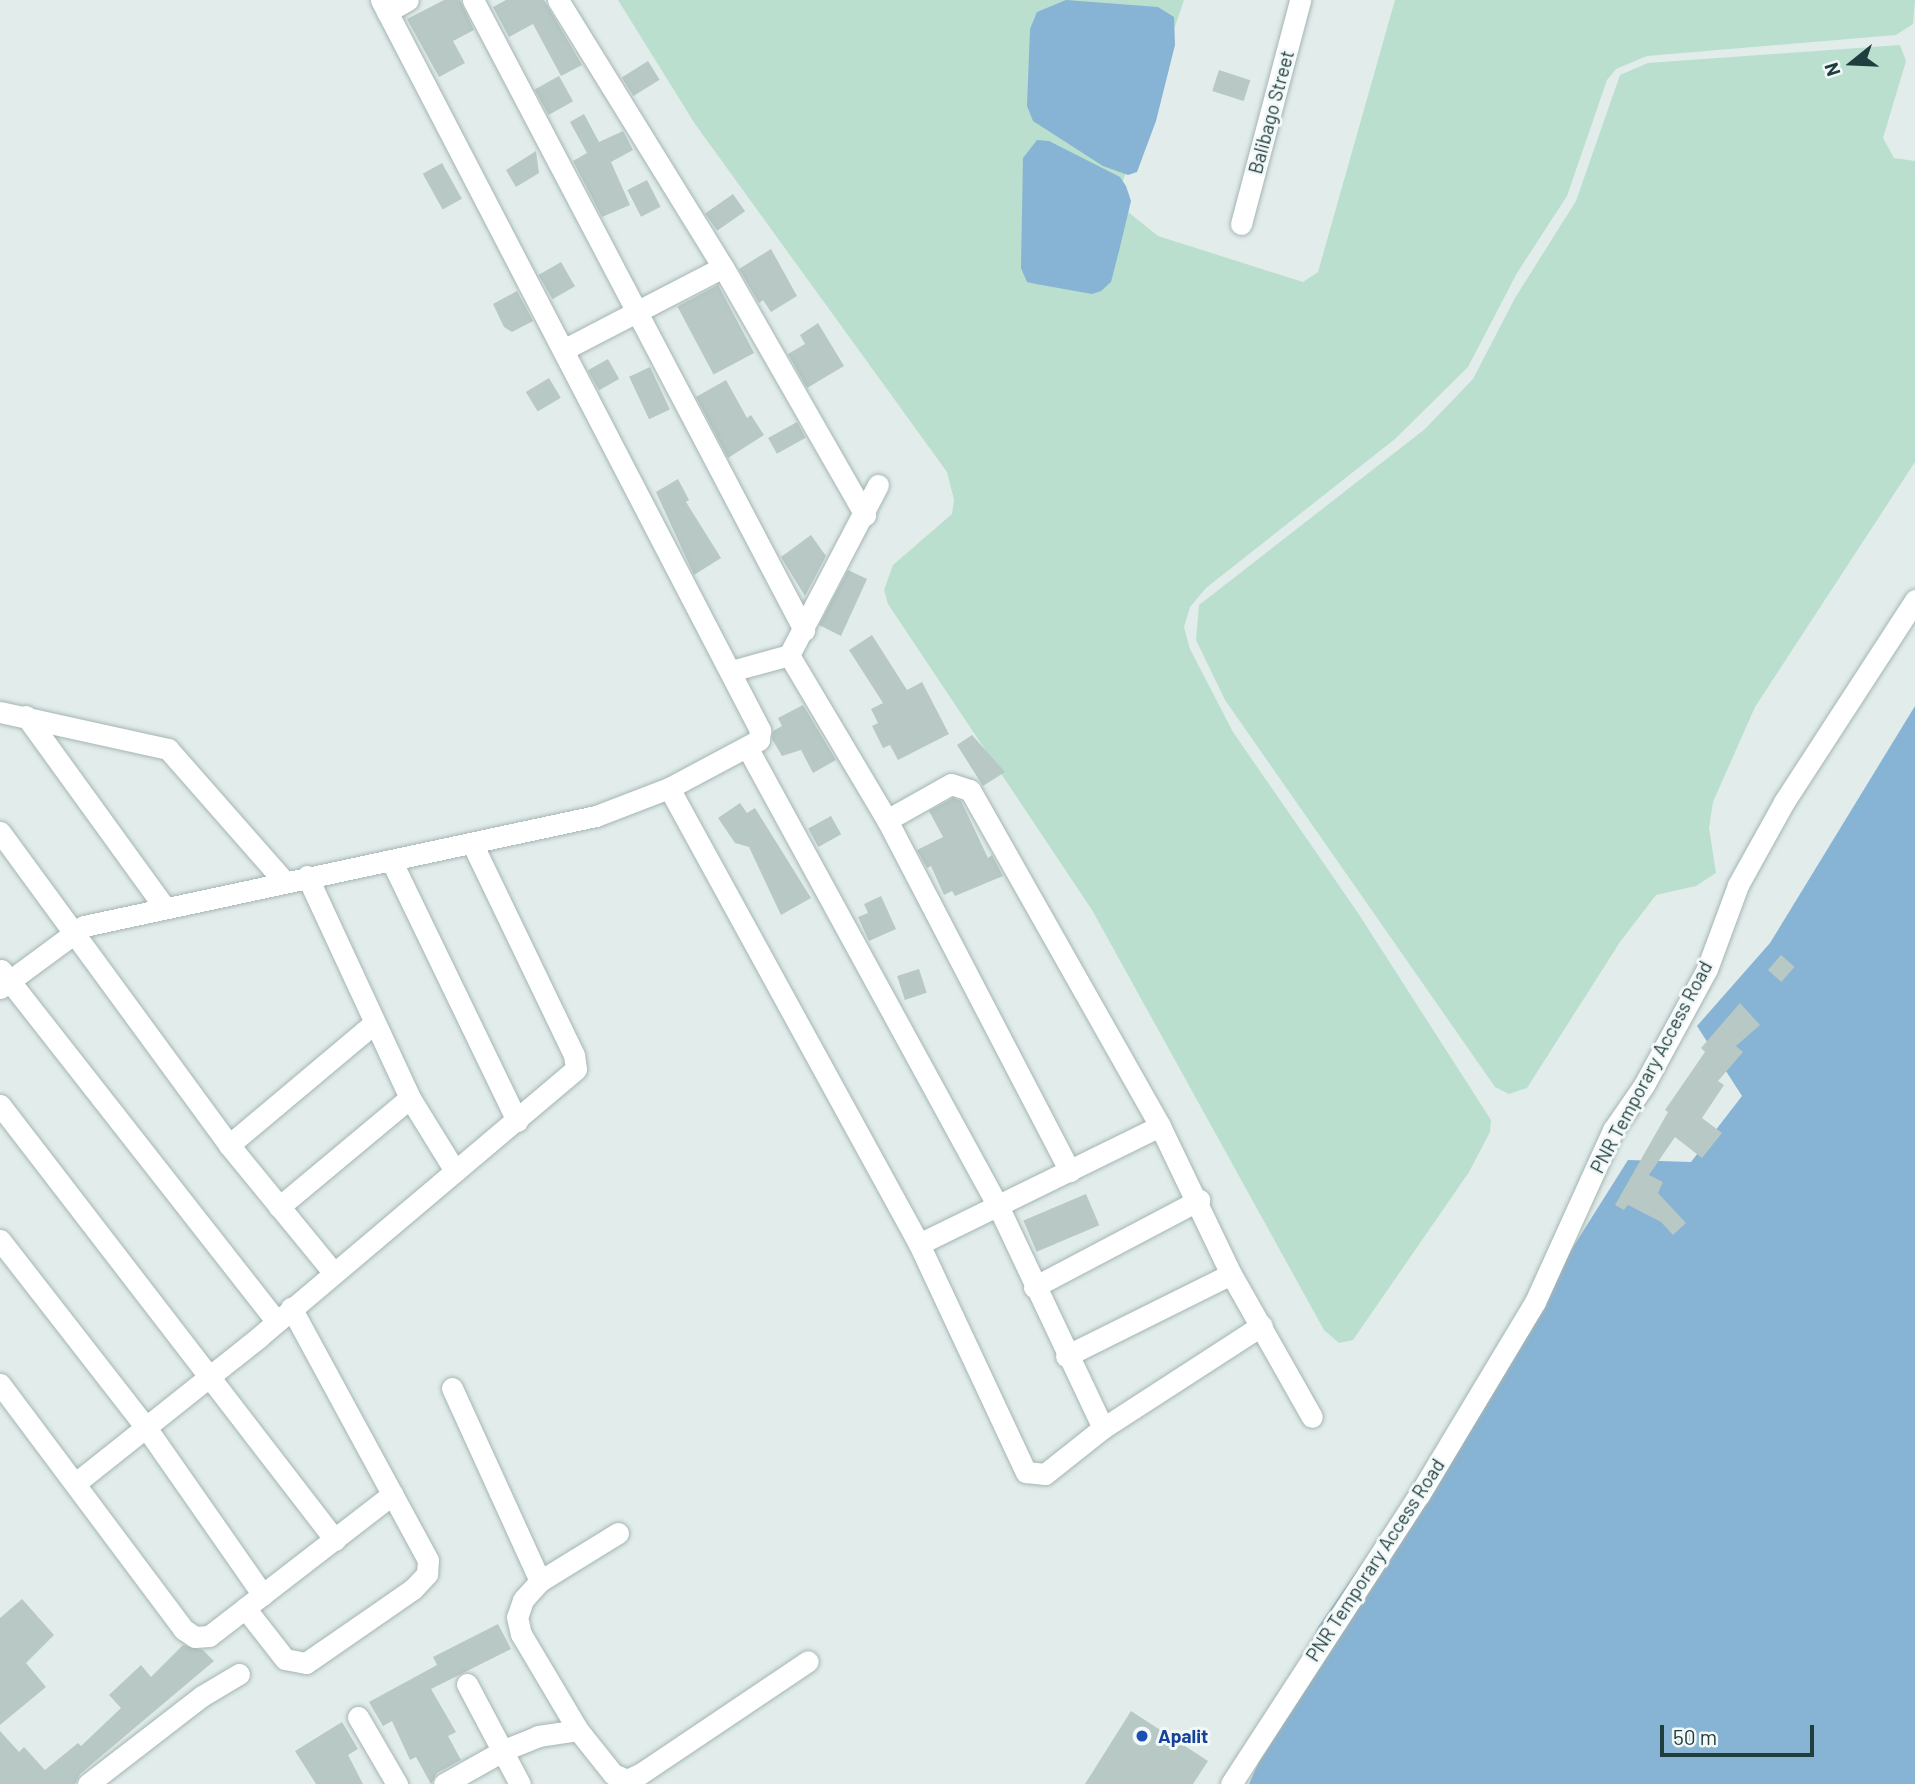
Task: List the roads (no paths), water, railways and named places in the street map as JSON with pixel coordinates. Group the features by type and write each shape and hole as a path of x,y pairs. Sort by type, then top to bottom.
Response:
{"street":[{"path":"245,1608 285,1659 306,1663 413,1589 427,1574 428,1560 393,1494 284,1315 3,979 84,926 596,816 669,788 747,747 761,736 731,671 384,6 408,0"},
{"path":"473,0 804,630"},
{"path":"558,0 723,267 865,515"},
{"name":"Balibago Street","path":"1241,224 1300,0"},
{"path":"564,350 723,267"},
{"path":"731,671 789,655 865,515 878,485"},
{"name":"PNR Temporary Access Road","path":"1231,1784 1419,1495 1535,1302 1613,1130 1644,1085 1707,969 1738,885 1784,803 1915,600"},
{"path":"789,655 887,820 1070,1171"},
{"path":"0,712 168,749 284,881"},
{"path":"26,716 165,908"},
{"path":"747,747 999,1208 1066,1356 1104,1428"},
{"path":"887,820 951,784 970,790 1160,1126 1199,1200 1231,1274 1312,1417"},
{"path":"669,788 919,1244 1026,1472 1045,1474 1104,1428 1262,1325"},
{"path":"0,832 71,934 229,1145 333,1272"},
{"path":"77,1482 570,1078 575,1062 472,844"},
{"path":"391,860 517,1121"},
{"path":"307,877 373,1024 410,1098 455,1171"},
{"path":"229,1145 373,1024"},
{"path":"279,1207 410,1098"},
{"path":"0,1105 335,1540"},
{"path":"919,1244 999,1208 1160,1126"},
{"path":"1034,1287 1199,1200"},
{"path":"0,1240 145,1426 263,1595"},
{"path":"1066,1356 1231,1274"},
{"path":"0,1384 189,1633 209,1636 393,1494"},
{"path":"452,1388 540,1581"},
{"path":"618,1533 540,1581 523,1600 517,1617 521,1634 578,1730 613,1774 627,1780 807,1661"},
{"path":"88,1784 239,1674"},
{"path":"467,1684 520,1784"},
{"path":"358,1717 397,1784"},
{"path":"444,1784 504,1750 538,1736 578,1730"}],"water":[{"path":"1066,0 1158,7 1174,17 1175,45 1156,121 1137,172 1128,175 1103,166 1033,121 1027,106 1030,29 1037,12"},
{"path":"1037,140 1049,141 1120,177 1126,186 1131,201 1111,282 1101,291 1092,294 1027,282 1021,268 1023,158"},
{"path":"1915,706 1915,1784 1249,1784 1318,1627 1489,1380 1628,1160 1691,1162 1742,1096 1697,1026 1770,943"}],"place":[{"name":"Apalit","path":"1142,1736"}]}
